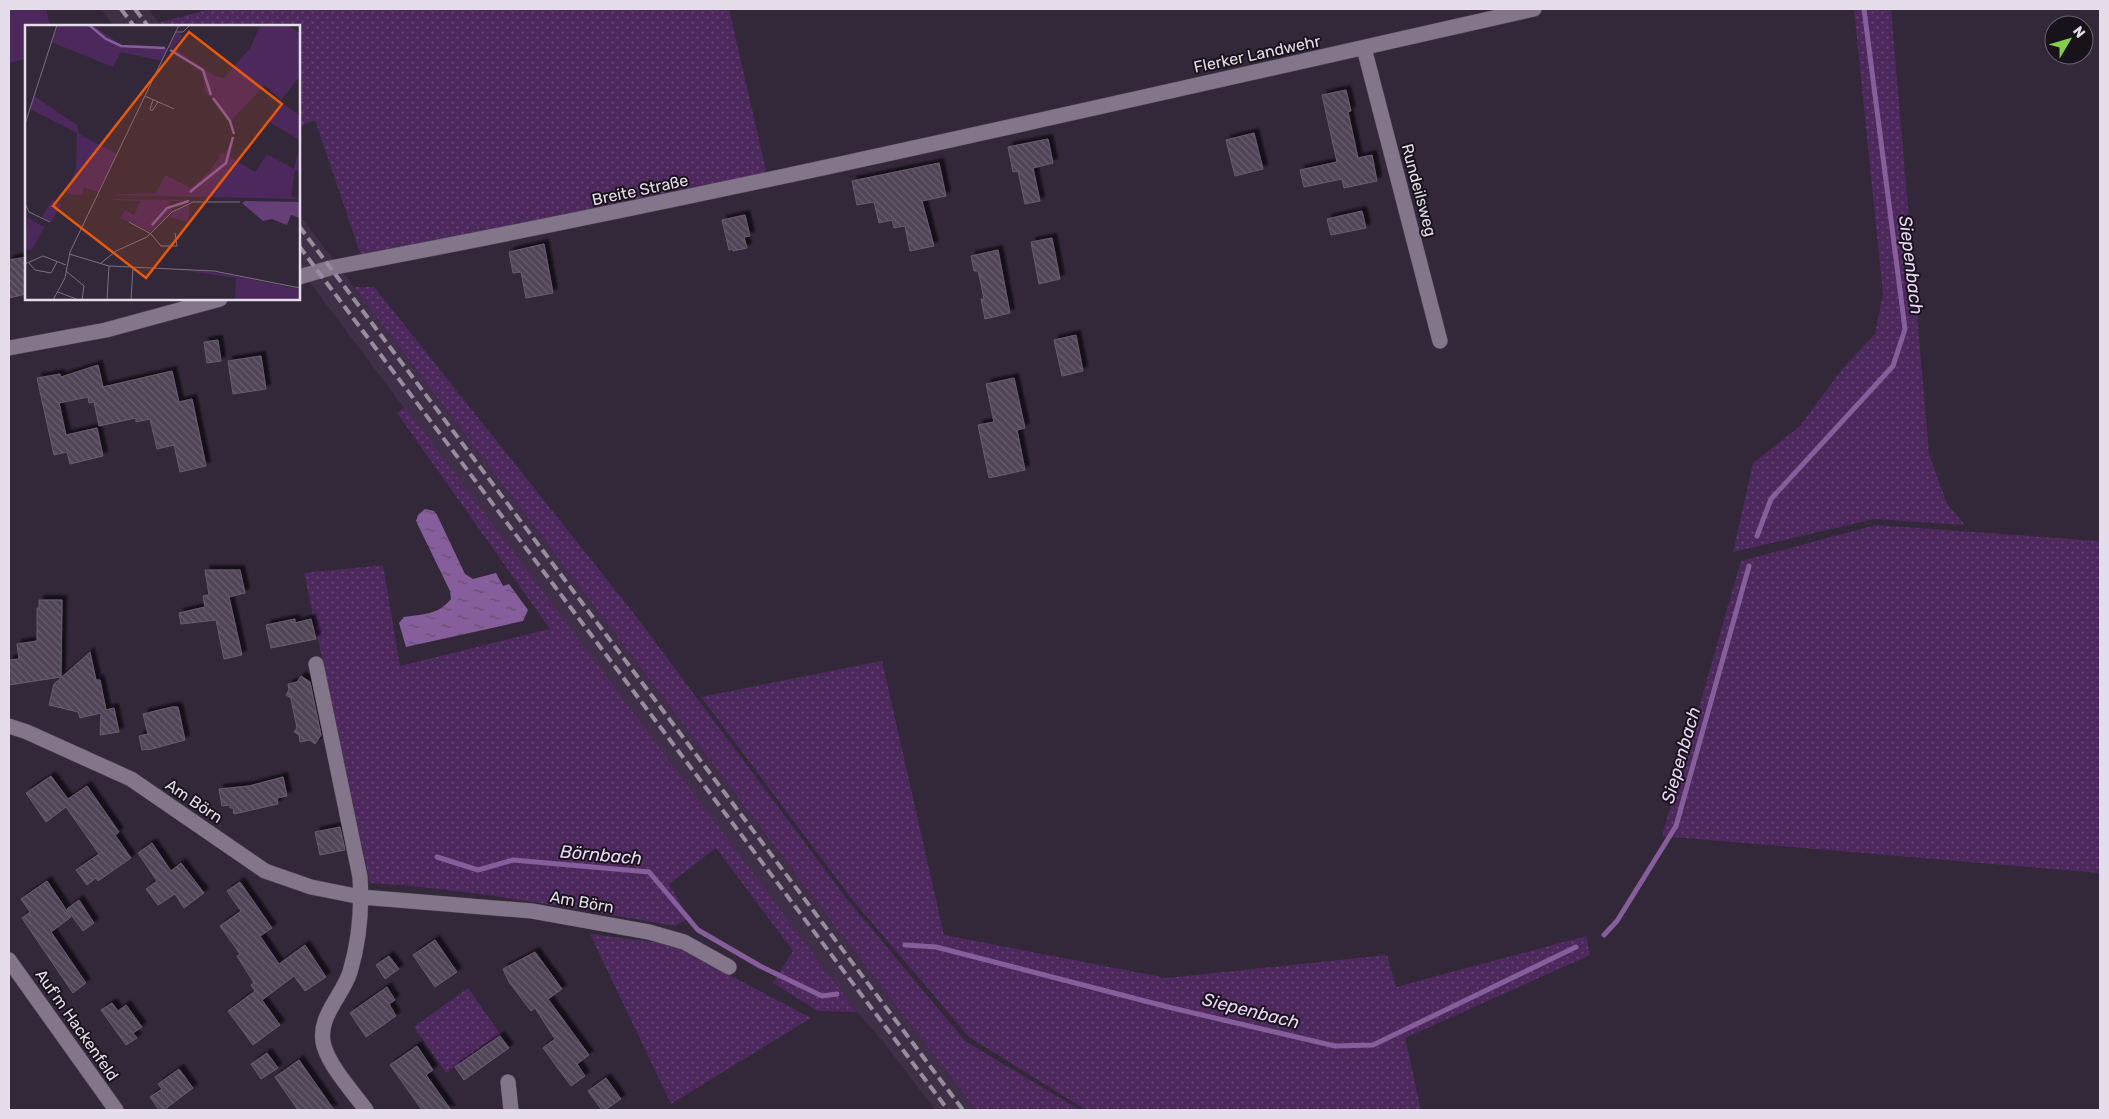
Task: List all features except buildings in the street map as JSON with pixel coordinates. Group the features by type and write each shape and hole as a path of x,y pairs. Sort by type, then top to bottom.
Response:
{"street":[{"name":"Flerker Landwehr","path":"986,132 1534,9"},
{"name":"Rundeilsweg","path":"1364,48 1440,341"},
{"name":"Breite Straße","path":"300,277 330,268 531,230 772,180 986,132"},
{"path":"9,348 106,330 216,300"},
{"path":"316,664 360,877 361,897 355,952 349,974 329,1011 322,1035 324,1048 366,1110"},
{"name":"Am Börn","path":"9,726 27,732 131,780 265,871 311,887 361,897 532,912 649,932 684,942 729,967"},
{"name":"Auf'm Hackenfeld","path":"9,960 116,1110"},
{"path":"508,1082 511,1110"}],"shaded area":[{"path":"9,9 46,9 50,25 25,25 25,59 9,63"},
{"path":"101,9 148,9 160,25 113,25"},
{"path":"211,9 729,9 767,175 361,256 315,120 300,127 300,25 160,25 158,23"},
{"path":"1854,9 1891,9 1929,454 1947,504 1965,525 1874,519 1733,552 1753,463 1799,427 1844,367 1875,334 1883,294"},
{"path":"300,215 818,904 976,1110 935,1110 884,1043 857,1012 300,269"},
{"path":"354,287 374,287 632,611 846,898 965,1041 1080,1110 976,1110 818,904"},
{"path":"405,407 857,1012 818,1011 773,983 793,951 716,848 669,884 689,918 675,926 485,895 370,883 304,573 383,565 400,666 550,629 397,413"},
{"path":"1876,525 2100,541 2100,873 1662,836 1741,561"},
{"path":"882,661 944,935 1167,978 1387,955 1396,987 1586,936 1590,955 1405,1038 1421,1110 1086,1110 969,1037 851,898 701,697"},
{"path":"590,934 670,944 811,1018 671,1104"},
{"path":"468,988 501,1035 446,1073 414,1027"}],"water":[{"path":"425,509 434,511 437,515 465,574 473,579 496,573 503,586 509,584 528,610 523,621 406,647 399,623 404,617 435,611 451,599 450,591 416,521 418,515"}],"waterway":[{"name":"Siepenbach","path":"1757,536 1771,499 1893,366 1905,329 1864,9"},
{"name":"Siepenbach","path":"1604,935 1617,921 1676,826 1749,566"},
{"name":"Börnbach","path":"437,857 478,870 513,860 649,872 698,930 760,966 822,996 837,994"},
{"name":"Siepenbach","path":"905,945 936,947 1172,1008 1335,1046 1373,1045 1576,947"}],"railway":[{"path":"121,9 133,25"},
{"path":"135,9 147,25"},
{"path":"300,227 963,1110"},
{"path":"300,247 948,1110"}]}
